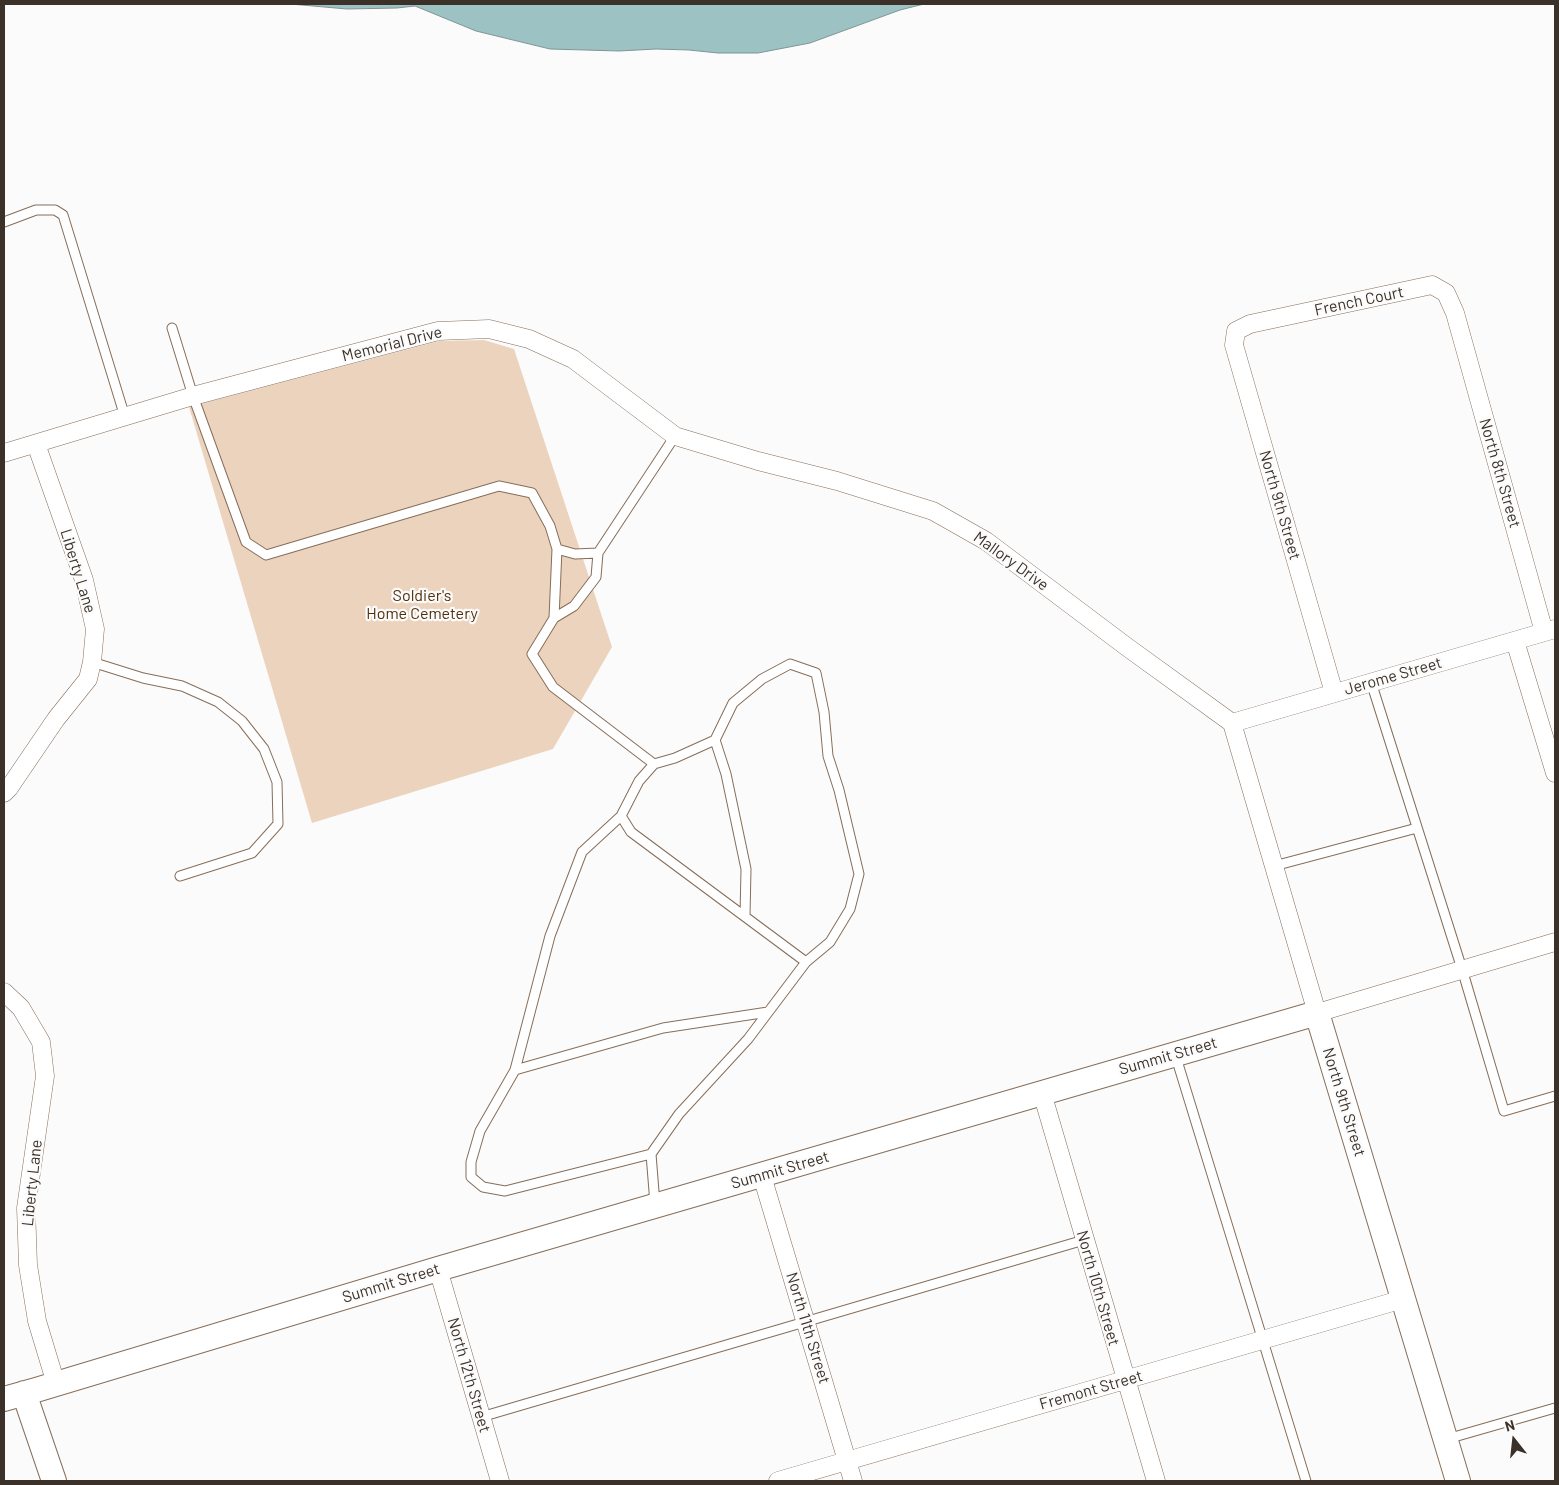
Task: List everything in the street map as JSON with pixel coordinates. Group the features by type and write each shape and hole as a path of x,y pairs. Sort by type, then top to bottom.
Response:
{"street":[{"name":"French Court","path":"1250,324 1432,286 1446,293 1455,313"},
{"name":"North 8th Street","path":"1455,313 1550,631"},
{"name":"North 9th Street","path":"1250,324 1236,330 1234,345 1334,693"},
{"name":"Memorial Drive","path":"4,453 193,396 438,331 489,329 529,339 573,359 675,436 758,461"},
{"name":"Liberty Lane","path":"4,793 56,719 88,679 92,662 95,629 84,580 36,444"},
{"name":"Mallory Drive","path":"758,461 837,481 933,511 986,540 1127,647 1232,723"},
{"name":"Jerome Street","path":"1232,723 1550,631"},
{"path":"1515,641 1555,773"},
{"name":"North 9th Street","path":"1232,723 1458,1481"},
{"name":"Summit Street","path":"14,1396 438,1269 762,1176 1555,942"},
{"name":"Liberty Lane","path":"4,992 21,1008 41,1042 45,1076 26,1208 28,1265 37,1321 56,1384"},
{"name":"North 10th Street","path":"1042,1094 1156,1481"},
{"name":"North 11th Street","path":"762,1176 853,1481"},
{"name":"North 12th Street","path":"438,1269 500,1481"},
{"name":"Fremont Street","path":"778,1481 1403,1299"},
{"path":"14,1396 54,1481"}],"lane":[{"path":"4,222 36,210 55,210 63,215 125,417"},
{"path":"172,328 193,396 246,542 266,555 499,486 532,493 550,526 557,549 554,618"},
{"path":"654,764 552,687 532,654 554,618 574,606 596,578 598,553 675,436"},
{"path":"557,549 575,554 598,553"},
{"path":"92,662 143,678 182,686 218,702 242,721 264,749 277,782 278,824 252,853 180,876"},
{"path":"651,1154 506,1191 483,1187 471,1177 471,1162 480,1131 515,1070 550,936 582,852 621,816 639,781 654,764 674,758 715,740 733,704 762,679 790,664 816,673 824,712 828,756 839,790 859,874 850,909 830,942 806,962 748,1039 679,1114 651,1154 655,1206"},
{"path":"1371,682 1462,969 1504,1111 1555,1096"},
{"path":"715,740 726,774 746,869 745,916"},
{"path":"621,816 631,832 806,962"},
{"path":"1274,866 1418,828"},
{"path":"515,1070 663,1028 768,1012"},
{"path":"1175,1054 1306,1481"},
{"path":"481,1417 1084,1240"},
{"path":"1446,1439 1555,1408"}],"green space":[{"name":"Soldier's Home Cemetery","path":"484,340 514,349 612,647 553,749 312,823 189,407 439,341"}],"water":[{"path":"290,4 924,4 900,10 810,43 758,53 718,53 656,49 619,51 550,49 476,31 415,6 347,9"}]}
